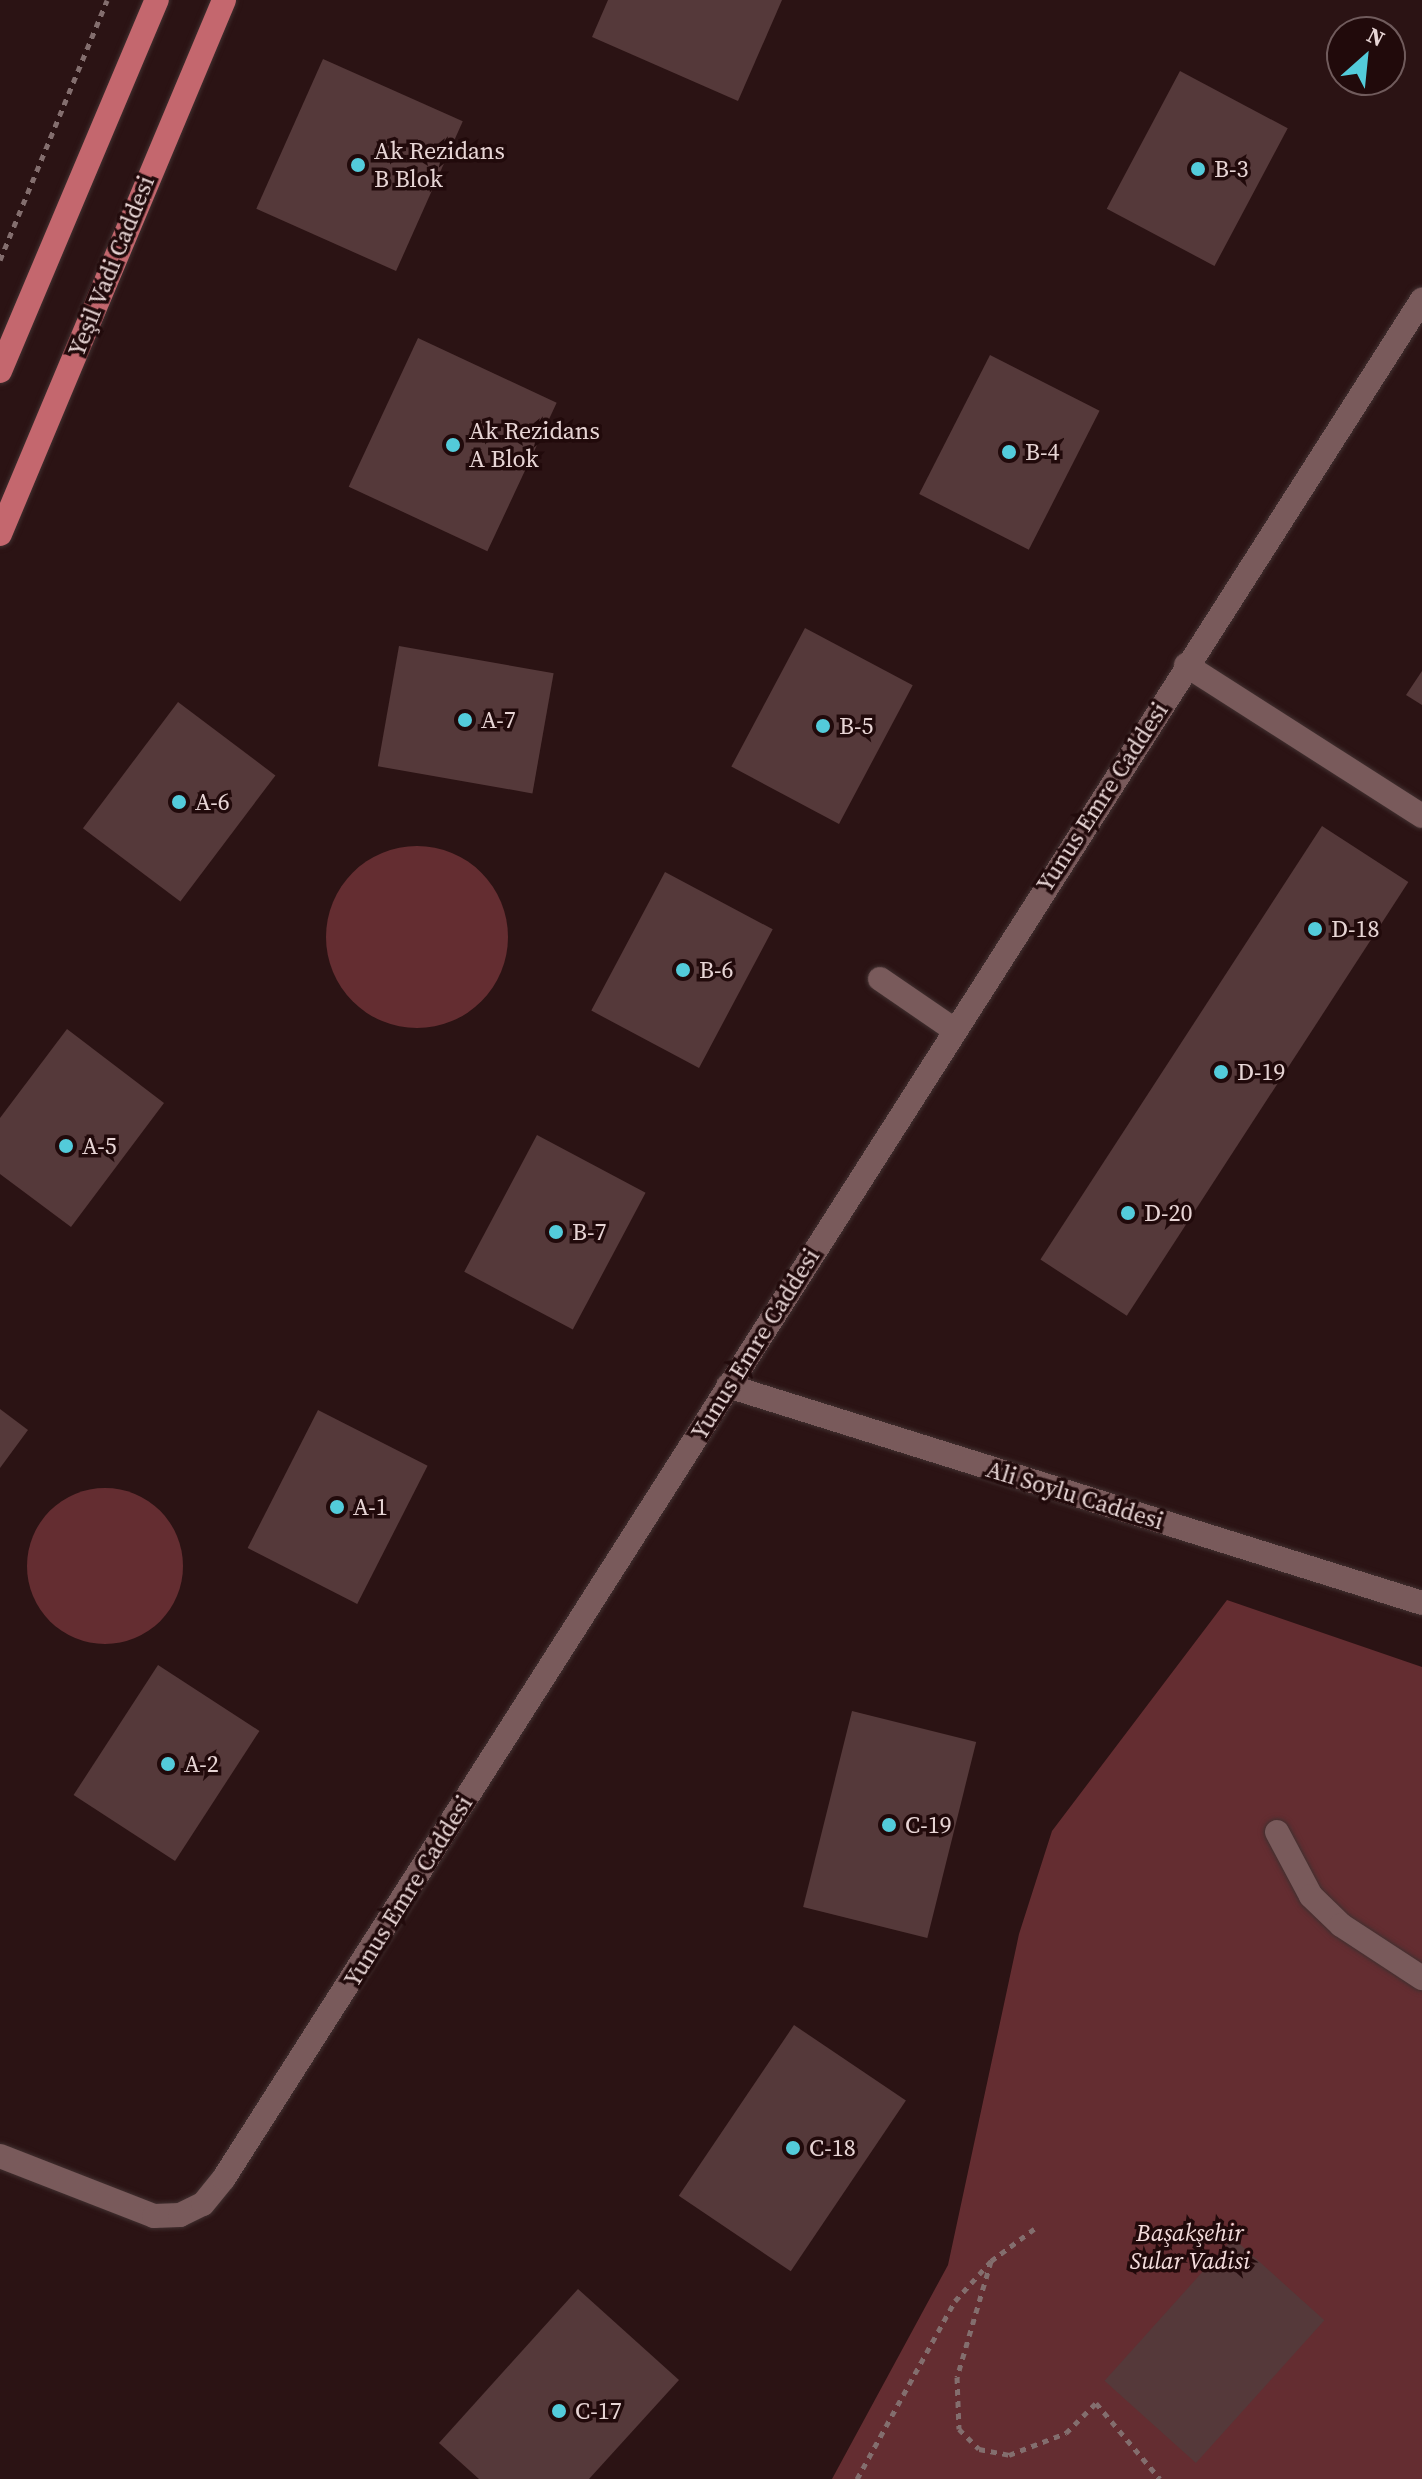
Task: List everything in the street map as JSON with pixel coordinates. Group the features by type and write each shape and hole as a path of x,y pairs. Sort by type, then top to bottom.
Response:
{"main road":[{"path":"0,371 157,0"},
{"name":"Yeşil Vadi Caddesi","path":"0,534 224,0"}],"street":[{"name":"Yunus Emre Caddesi","path":"0,2156 126,2210 180,2215 203,2204 254,2133 953,1029 1422,300"},
{"path":"1186,665 1422,816"},
{"path":"880,979 953,1029"},
{"name":"Ali Soylu Caddesi","path":"728,1386 1422,1603"},
{"path":"1277,1832 1311,1896 1341,1925 1422,1978"}],"path":[{"path":"0,260 107,0"},
{"path":"857,2479 955,2301 991,2261 1034,2229"},
{"path":"991,2261 957,2377 959,2429 979,2449 1009,2455 1066,2433 1096,2403 1160,2479"}],"green space":[{"path":"417,846 452,853 481,873 501,902 508,937 501,972 481,1001 452,1021 417,1028 382,1021 353,1001 333,972 326,937 333,902 353,873 382,853"},
{"path":"105,1488 135,1494 160,1511 177,1536 183,1566 177,1596 160,1621 135,1638 105,1644 75,1638 50,1621 33,1596 27,1566 33,1536 50,1511 75,1494"},
{"name":"Başakşehir Sular Vadisi","path":"1227,1600 1422,1667 1422,2479 832,2479 948,2265 1019,1934 1052,1831"}],"building":[{"path":"608,0 782,0 738,101 592,37"},
{"name":"Ak Rezidans B Blok","path":"323,59 463,121 396,271 256,209"},
{"name":"B-3","path":"1180,71 1288,128 1214,266 1107,209"},
{"name":"Ak Rezidans A Blok","path":"418,338 557,403 487,551 349,487"},
{"name":"B-4","path":"990,355 1100,411 1029,550 919,494"},
{"name":"B-5","path":"805,628 913,685 839,824 731,767"},
{"name":"A-7","path":"399,646 554,673 532,793 378,766"},
{"path":"1422,671 1422,705 1406,695"},
{"name":"A-6","path":"178,702 275,775 180,902 83,828"},
{"path":"1322,826 1408,882 1127,1316 1040,1260"},
{"name":"B-6","path":"665,872 773,929 699,1068 591,1011"},
{"name":"A-5","path":"67,1029 164,1103 71,1227 0,1174 0,1118"},
{"name":"B-7","path":"537,1135 646,1193 573,1330 464,1272"},
{"path":"0,1409 28,1430 0,1468"},
{"name":"A-1","path":"318,1410 428,1466 357,1604 248,1548"},
{"name":"A-2","path":"158,1665 259,1731 175,1861 74,1795"},
{"name":"C-19","path":"852,1711 976,1742 927,1938 803,1907"},
{"name":"C-18","path":"794,2025 906,2100 791,2271 679,2196"},
{"path":"1233,2238 1324,2320 1196,2463 1105,2381"},
{"name":"C-17","path":"578,2289 679,2380 589,2479 479,2479 439,2443"}],"place":[{"name":"Ak Rezidans B Blok","path":"358,165"},
{"name":"B-3","path":"1198,169"},
{"name":"Ak Rezidans A Blok","path":"453,445"},
{"name":"B-4","path":"1009,452"},
{"name":"A-7","path":"465,720"},
{"name":"B-5","path":"823,726"},
{"name":"A-6","path":"179,802"},
{"name":"D-18","path":"1315,929"},
{"name":"B-6","path":"683,970"},
{"name":"D-19","path":"1221,1072"},
{"name":"A-5","path":"66,1146"},
{"name":"D-20","path":"1128,1213"},
{"name":"B-7","path":"556,1232"},
{"name":"A-1","path":"337,1507"},
{"name":"A-2","path":"168,1764"},
{"name":"C-19","path":"889,1825"},
{"name":"C-18","path":"793,2148"},
{"name":"C-17","path":"559,2411"}]}
